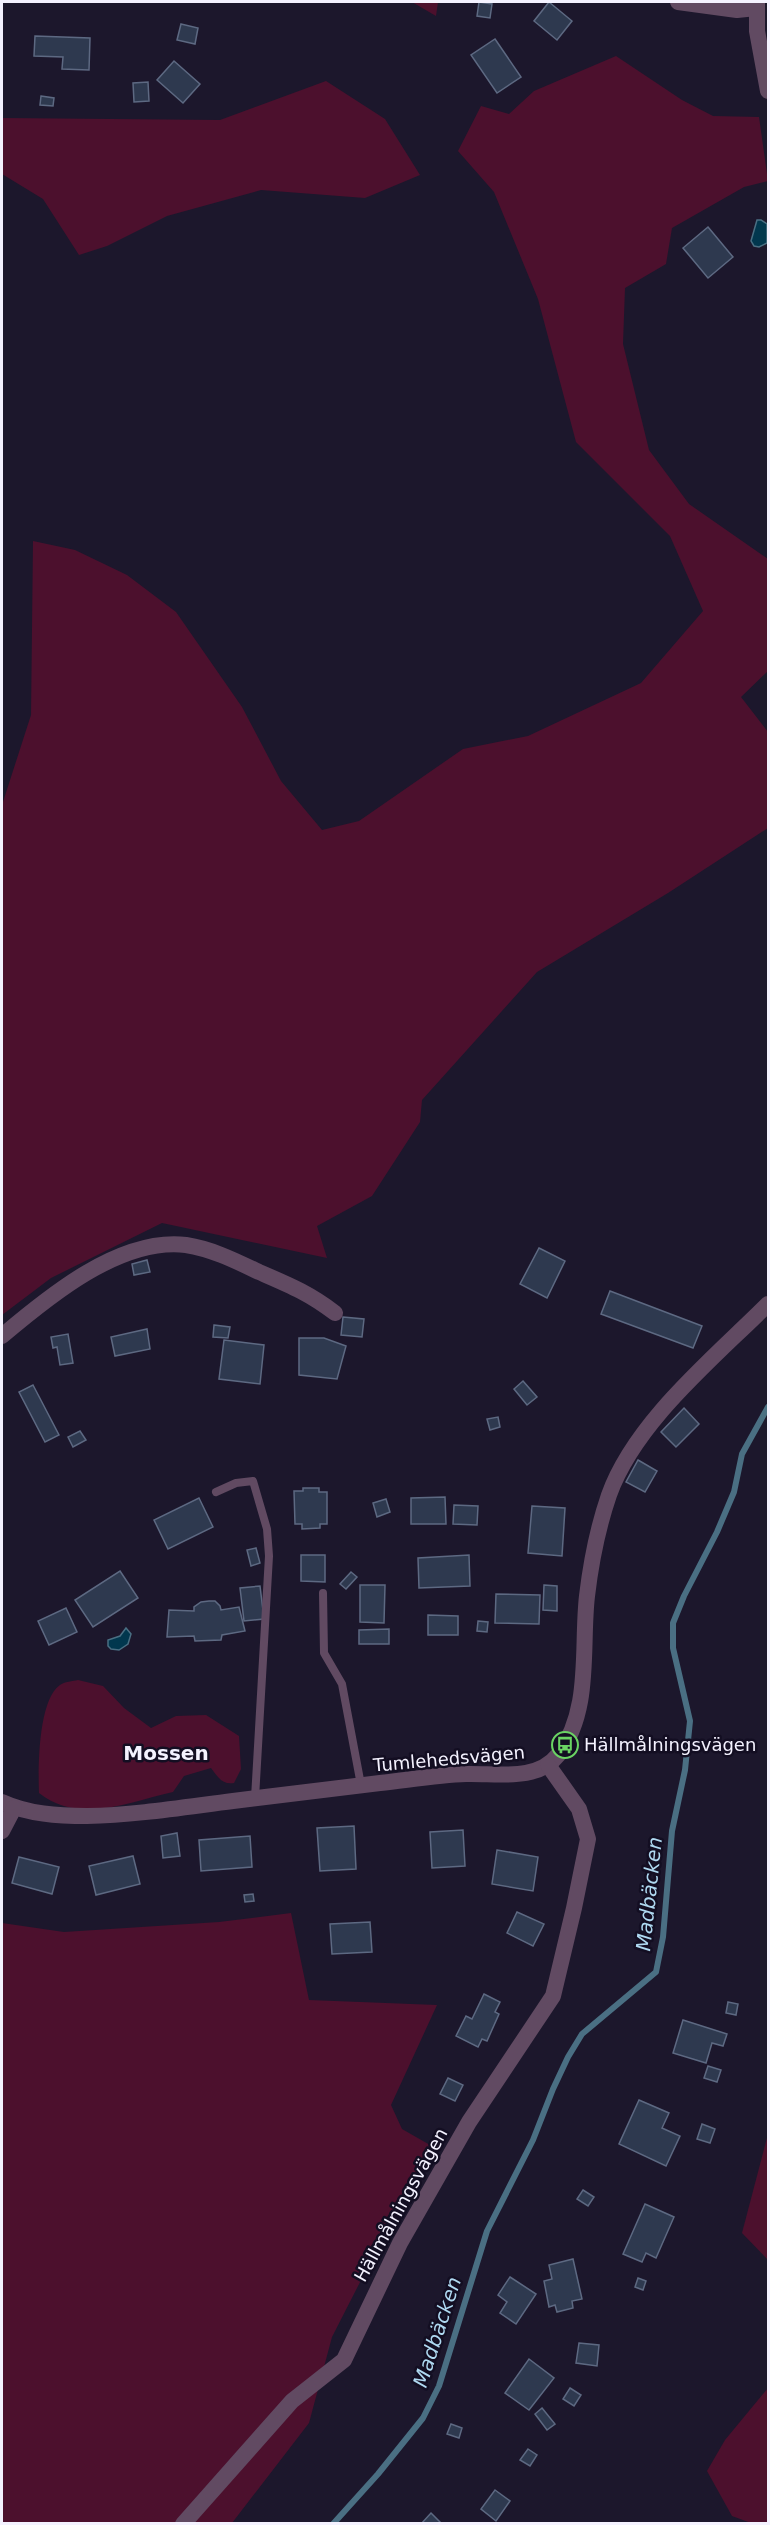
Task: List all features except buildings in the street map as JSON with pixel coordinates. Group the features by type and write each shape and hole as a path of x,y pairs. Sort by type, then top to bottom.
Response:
{"street":[{"path":"678,2 737,10 757,5 757,31 768,91"},
{"path":"2,1336 40,1304 80,1277 123,1255 149,1247 185,1245 219,1254 311,1295 335,1313"},
{"name":"Tumlehedsvägen","path":"8,1805 47,1814 87,1816 159,1810 464,1774 527,1773 548,1765 565,1745 573,1727 585,1657 587,1599 593,1560 609,1494 622,1465 654,1419 768,1304"},
{"name":"Hällmålningsvägen","path":"183,2523 292,2401 344,2360 400,2243 469,2122 553,1996 588,1839 579,1809 548,1765"},
{"path":"2,1831 8,1805"}],"lane":[{"path":"216,1492 236,1483 253,1481 267,1529 269,1556 255,1798"},
{"path":"323,1593 324,1653 342,1684 360,1785"}],"shaded area":[{"path":"412,2 438,2 436,16"},
{"path":"616,56 682,100 713,116 759,117 768,181 744,187 672,228 666,264 625,288 623,344 649,450 689,504 768,559 768,671 741,697 768,732 768,828 668,893 537,972 422,1100 420,1122 372,1196 317,1226 327,1258 162,1223 51,1278 2,1315 2,805 31,715 33,541 75,550 127,575 176,612 242,707 281,781 322,830 359,821 463,749 528,736 641,683 703,611 670,536 576,442 538,299 494,192 458,151 481,106 509,114 534,91"},
{"path":"326,81 385,119 420,175 365,198 261,190 167,216 107,246 79,255 43,199 2,174 2,118 220,120"},
{"path":"78,1680 103,1686 124,1708 151,1728 176,1716 206,1715 239,1736 241,1769 234,1783 223,1782 211,1768 184,1776 173,1792 122,1805 88,1809 71,1808 55,1803 39,1793 41,1736 47,1705 60,1685"},
{"path":"291,1913 309,2000 437,2005 391,2105 402,2129 430,2145 332,2337 309,2423 232,2523 2,2524 2,1923 64,1932 219,1922"},
{"path":"768,2134 768,2260 742,2233"},
{"path":"768,2388 768,2523 751,2523 732,2516 707,2471 725,2440"}],"water":[{"path":"757,220 767,224 767,243 759,247 754,246 751,241"},
{"path":"126,1628 131,1634 128,1644 119,1650 111,1649 108,1646 108,1640 120,1636"}],"waterway":[{"name":"Madbäcken","path":"333,2524 378,2474 423,2418 439,2386 487,2231 533,2140 568,2057 582,2034 656,1972 663,1937 672,1831 685,1770 690,1721 673,1648 673,1623 734,1492 742,1454 768,1407"}],"place":[{"name":"Hällmålningsvägen","path":"565,1745"}],"district":[{"name":"Mossen","path":"166,1753"}]}
